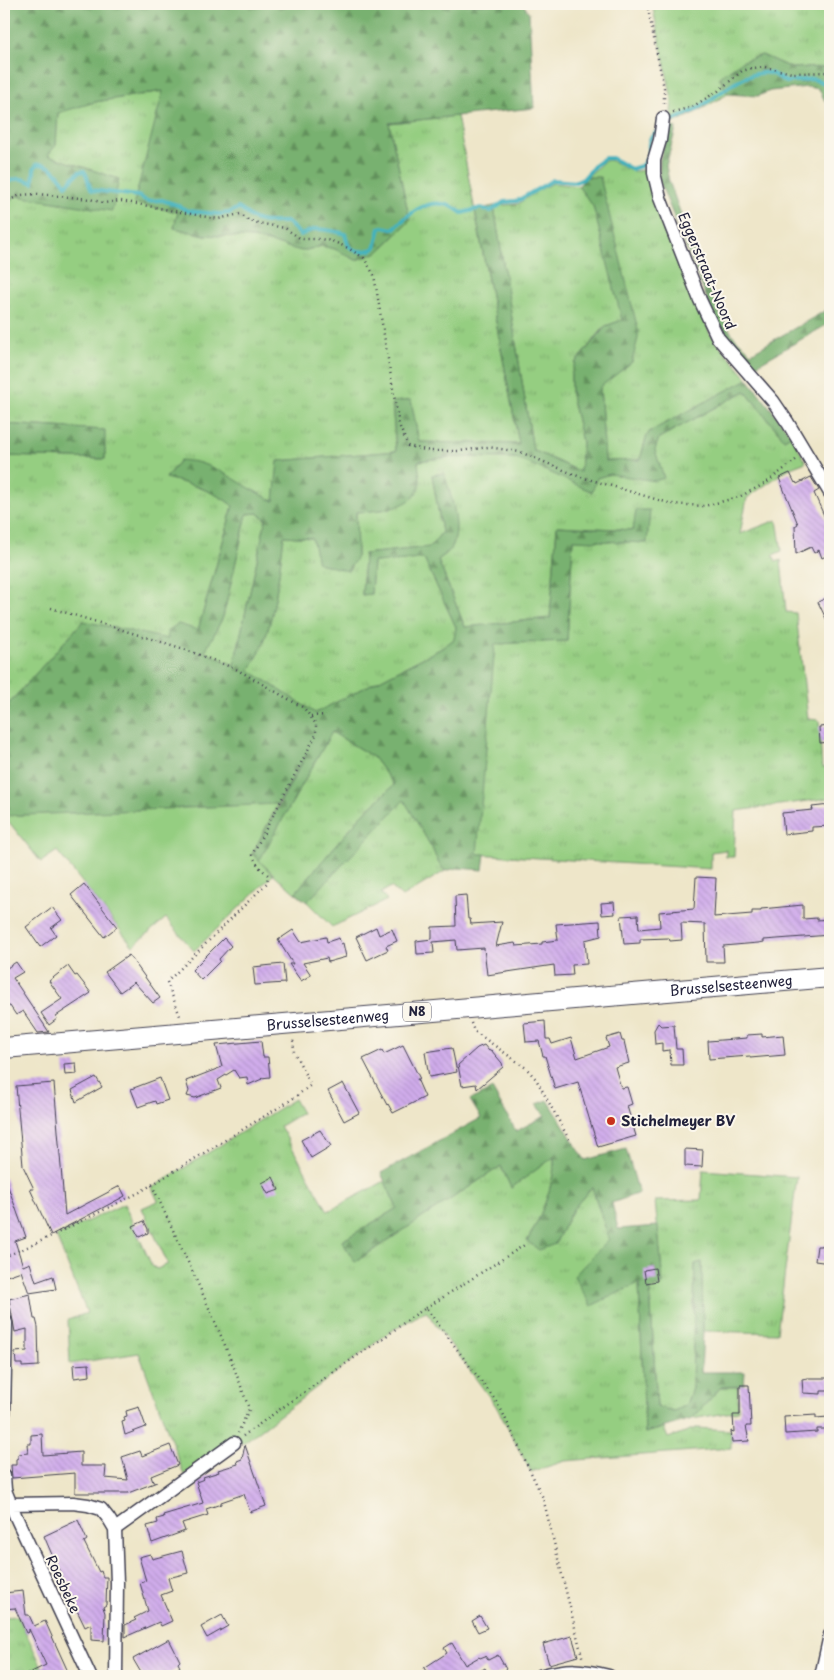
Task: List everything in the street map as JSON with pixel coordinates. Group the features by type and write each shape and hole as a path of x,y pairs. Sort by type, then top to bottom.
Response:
{"main road":[{"name":"Brusselsesteenweg","path":"4,1048 830,977"}],"street":[{"name":"Eggerstraat-Noord","path":"663,118 660,140 654,160 654,173 660,198 700,300 718,338 757,385 773,401 808,454 830,493"},
{"path":"4,1318 6,1323 4,1413"},
{"path":"115,1529 234,1443"},
{"name":"Roesbeke","path":"4,1476 5,1490 11,1504 90,1676"},
{"path":"11,1504 72,1503 88,1505 100,1509 109,1518 115,1529 117,1583 116,1676"},
{"path":"821,1676 830,1635"},
{"path":"540,1676 573,1670 586,1670 609,1676"}],"path":[{"path":"647,4 664,88 663,118"},
{"path":"663,118 670,113 692,107 718,91 742,71 752,68 765,67 792,73 830,72"},
{"path":"4,204 20,195 38,194 90,199 103,203 120,201 218,219 240,214 253,222 285,228 301,239 332,241 348,248 364,258 374,275 399,425 408,446 430,451 460,451 488,447 520,452 578,476 672,504 704,506 739,497 766,483 793,461 808,454"},
{"path":"50,608 181,648 236,669 304,708 312,716 316,724 316,735 252,855 259,867 268,875 267,882 167,982 185,1032"},
{"path":"312,716 326,715"},
{"path":"465,1008 474,1031 526,1068 536,1079 571,1143"},
{"path":"4,1258 152,1185 291,1100 311,1085 294,1052 292,1023"},
{"path":"152,1185 232,1358 249,1409 234,1443"},
{"path":"234,1443 310,1387 388,1335 407,1320 526,1244"},
{"path":"426,1308 499,1405 543,1498 586,1670"}],"green space":[{"path":"4,4 523,4 529,13 534,108 389,123 410,221 378,252 356,260 335,249 322,246 302,251 254,238 205,235 174,228 178,212 134,203 163,91 95,102 58,113 56,145 48,155 119,179 112,211 16,196 4,206"},
{"path":"652,4 830,4 830,67 791,68 762,55 743,61 719,77 728,94 670,126 672,100"},
{"path":"762,55 791,68 830,67 830,100 825,101 819,89 808,87 770,91 758,96 728,94 719,77 743,61"},
{"path":"164,91 134,203 178,212 174,228 205,235 254,238 302,251 322,246 335,249 356,260 378,252 410,221 389,123 457,116 519,444 419,442 411,401 392,403 396,451 279,461 274,501 180,460 166,478 210,492 233,506 198,630 169,640 83,621 4,709 4,456 105,459 104,430 4,424 4,206 16,195 61,203 119,179 47,155 56,145 58,112 95,102"},
{"path":"670,126 676,128 666,166 669,181 720,314 732,334 751,353 830,308 830,323 751,368 728,342 717,324 659,180 660,159"},
{"path":"608,160 634,171 645,169 710,334 748,379 650,432 646,438 640,460 605,461 600,386 632,362 600,178 587,177 603,162"},
{"path":"587,177 600,177 638,330 632,362 600,387 605,461 640,460 649,432 748,379 791,435 784,439 745,391 659,438 655,450 664,478 655,481 610,474 597,478 592,492 515,458 451,457 418,461 420,485 415,495 409,501 392,508 356,512 357,557 348,571 318,563 312,538 284,536 274,606 264,641 249,670 315,713 442,648 454,639 456,627 424,559 373,562 371,594 362,595 364,554 430,547 442,532 432,475 444,473 452,501 456,523 454,542 450,550 438,560 465,627 550,618 557,526 633,530 636,510 650,510 647,543 573,540 567,641 495,644 477,854 485,854 483,870 457,868 445,871 438,862 404,800 307,902 295,893 361,816 394,785 373,757 332,732 259,861 252,854 307,754 278,804 4,816 4,709 83,621 168,639 167,631 178,624 198,630 233,506 210,492 166,478 180,460 198,462 210,466 274,501 278,461 396,451 392,402 411,400 419,442 519,444 475,210 494,206 533,450 580,472 582,442 571,395 571,375 575,363 606,326 622,320 593,206 578,186","holes":["258,513 266,519 234,665 205,652 223,617 247,514"]},
{"path":"553,183 578,186 593,206 623,320 605,326 575,363 571,375 571,395 582,442 580,472 533,450 494,206 518,204 535,192"},
{"path":"745,391 784,439 791,435 806,462 788,469 747,498 740,534 777,520 782,551 773,555 776,562 781,560 786,612 796,613 808,719 819,720 822,768 830,767 830,798 736,811 734,857 726,857 726,850 711,852 711,869 476,854 495,643 567,641 573,539 646,543 649,510 634,530 557,526 550,618 465,627 438,560 450,550 454,542 455,523 452,501 444,473 432,475 442,532 430,547 364,554 362,595 371,594 373,562 424,559 456,627 455,639 442,648 315,713 249,670 264,641 274,606 284,536 312,538 357,557 356,512 391,509 419,488 418,461 451,457 515,458 549,472 597,478 610,474 626,475 655,449 659,438"},
{"path":"4,424 105,430 105,459 4,456"},
{"path":"258,513 266,519 234,665 204,652 223,617 247,514"},
{"path":"332,732 373,757 394,785 361,816 295,893 259,861"},
{"path":"404,799 438,862 445,871 402,897 391,887 381,893 387,900 332,927 307,902"},
{"path":"278,804 252,854 273,875 194,951 166,918 133,946 57,851 41,862 4,816"},
{"path":"492,1089 516,1131 545,1116 537,1104 548,1100 585,1160 626,1149 639,1193 612,1203 618,1229 658,1226 663,1285 650,1289 657,1407 674,1411 686,1405 692,1388 695,1264 702,1262 703,1331 701,1372 745,1372 744,1386 721,1387 692,1419 645,1433 639,1283 591,1306 574,1276 609,1239 592,1187 573,1209 555,1244 539,1250 527,1241 550,1189 554,1157 511,1188 501,1166 355,1262 342,1241 397,1208 381,1173 481,1118 470,1100"},
{"path":"294,1099 302,1113 280,1126 328,1211 385,1181 397,1208 342,1241 355,1262 501,1166 511,1188 554,1156 550,1189 527,1241 555,1244 573,1209 592,1187 609,1239 639,1283 645,1433 664,1428 668,1438 696,1428 731,1430 731,1448 565,1461 531,1472 496,1406 426,1311 391,1331 243,1443 235,1440 184,1475 139,1353 70,1364 68,1320 87,1313 56,1236 124,1204 152,1266 157,1269 168,1264 142,1208 158,1201 152,1188"},
{"path":"703,1170 797,1177 777,1333 703,1331 702,1262 695,1264 692,1388 686,1405 674,1411 657,1407 650,1289 663,1284 655,1201 701,1200"},
{"path":"721,1387 738,1387 738,1411 692,1419"},
{"path":"18,1616 42,1667 22,1676 4,1676 4,1617"}],"building":[{"path":"790,473 797,484 811,477 819,490 814,493 830,529 830,554 822,558 819,550 814,553 811,547 796,554 795,526 798,524 779,478"},
{"path":"830,596 830,627 818,602"},
{"path":"830,726 830,742 820,743 819,727"},
{"path":"830,805 830,826 812,827 812,831 784,834 782,813 813,810 812,807"},
{"path":"696,877 716,878 714,917 752,914 752,911 761,911 761,909 803,905 803,919 830,919 830,935 764,940 764,942 758,943 723,946 724,962 706,962 705,924 681,923 682,940 670,941 669,938 640,939 640,943 624,944 621,916 638,915 639,929 660,927 659,912 694,909"},
{"path":"84,884 117,927 104,937 71,895"},
{"path":"466,895 468,919 470,919 471,924 502,922 496,946 515,943 516,946 542,944 542,942 558,940 556,924 600,921 601,936 585,940 587,964 572,965 573,975 555,976 554,965 487,975 484,948 457,950 456,940 433,942 434,953 417,954 416,941 432,939 432,927 456,926 455,896"},
{"path":"614,902 615,914 602,915 601,903"},
{"path":"52,907 62,920 51,928 56,935 40,947 26,927"},
{"path":"376,927 379,935 392,929 397,941 386,946 388,950 367,960 356,937"},
{"path":"293,930 301,942 326,937 327,942 339,938 341,944 343,943 346,957 328,962 327,958 303,963 311,975 301,981 289,964 293,964 278,940"},
{"path":"224,938 231,946 219,959 220,961 201,980 192,970"},
{"path":"129,955 160,998 153,1003 134,982 120,992 105,972"},
{"path":"16,962 23,972 13,978 49,1032 38,1033 23,1011 16,1015 10,1006 4,1007 4,963 7,968"},
{"path":"283,964 285,983 255,985 253,967"},
{"path":"68,966 91,993 56,1016 57,1019 49,1025 41,1013 62,999 49,981"},
{"path":"545,1021 546,1039 550,1039 552,1044 571,1038 577,1058 609,1047 606,1038 620,1034 622,1041 624,1041 629,1063 615,1067 621,1088 627,1087 632,1104 627,1106 636,1136 598,1147 578,1082 555,1089 539,1041 526,1042 524,1023"},
{"path":"658,1023 661,1026 674,1025 676,1049 682,1049 683,1065 671,1065 670,1050 662,1051 662,1043 655,1044 654,1030"},
{"path":"762,1034 762,1037 783,1035 785,1055 709,1059 708,1041 747,1038 747,1035"},
{"path":"261,1041 263,1057 268,1057 270,1077 261,1078 248,1085 247,1077 239,1078 234,1070 218,1080 221,1088 195,1098 187,1096 189,1091 186,1081 222,1067 216,1045"},
{"path":"403,1045 420,1079 417,1079 425,1097 393,1113 363,1059 382,1050 384,1054"},
{"path":"484,1045 489,1051 491,1050 503,1067 477,1089 476,1084 462,1086 458,1065 477,1048"},
{"path":"452,1048 457,1072 429,1077 425,1052"},
{"path":"76,1063 77,1074 65,1075 64,1064"},
{"path":"96,1077 102,1087 76,1102 72,1090"},
{"path":"160,1078 168,1100 156,1104 155,1101 138,1107 131,1089"},
{"path":"54,1083 65,1215 120,1186 125,1196 51,1235 30,1189 34,1189 23,1166 16,1086"},
{"path":"343,1083 359,1113 344,1121 328,1091"},
{"path":"320,1130 331,1146 311,1158 301,1140"},
{"path":"685,1149 703,1150 702,1167 685,1166"},
{"path":"273,1177 279,1190 268,1194 262,1183"},
{"path":"4,1178 26,1237 15,1241 23,1266 30,1263 36,1282 53,1276 56,1289 29,1293 21,1271 4,1277"},
{"path":"144,1221 148,1233 139,1237 133,1226"},
{"path":"817,1246 830,1246 830,1263 815,1261"},
{"path":"655,1268 657,1281 646,1283 644,1270"},
{"path":"30,1294 34,1319 36,1319 38,1327 39,1366 22,1367 22,1364 16,1364 15,1352 27,1351 27,1329 15,1332 9,1299"},
{"path":"89,1364 90,1376 74,1378 73,1365"},
{"path":"830,1378 830,1391 821,1391 821,1394 803,1393 802,1379"},
{"path":"740,1385 749,1385 751,1426 746,1426 749,1441 732,1442 731,1431 734,1432 733,1415 740,1415"},
{"path":"139,1407 146,1427 125,1435 122,1422 125,1421 124,1417 127,1416 126,1411"},
{"path":"816,1415 816,1418 828,1417 829,1429 817,1429 817,1432 785,1434 784,1417"},
{"path":"42,1434 43,1455 81,1452 81,1466 106,1466 105,1478 128,1480 122,1457 140,1451 142,1456 170,1445 178,1465 151,1476 153,1482 157,1482 128,1493 75,1493 75,1473 12,1478 11,1465 16,1465 18,1454 28,1453 27,1444 31,1444 31,1435"},
{"path":"245,1445 266,1506 250,1512 244,1494 206,1509 208,1515 182,1523 185,1531 152,1543 147,1526 158,1523 157,1519 164,1517 163,1515 203,1503 196,1482 204,1479 203,1477 219,1472 218,1470 238,1464 237,1461 242,1459"},
{"path":"78,1520 87,1540 84,1542 99,1572 101,1571 103,1577 107,1577 106,1605 103,1607 105,1613 104,1641 91,1640 91,1624 85,1627 44,1536"},
{"path":"182,1551 188,1573 168,1578 172,1591 161,1595 172,1621 161,1626 159,1622 125,1637 125,1625 148,1611 140,1583 146,1581 139,1557 150,1554 152,1559"},
{"path":"23,1591 26,1615 29,1615 34,1626 45,1621 70,1676 23,1676 46,1665 29,1629 29,1632 26,1633 15,1608 4,1609 4,1593"},
{"path":"222,1615 228,1626 207,1638 201,1627"},
{"path":"480,1616 487,1628 478,1632 472,1621"},
{"path":"572,1636 578,1656 549,1664 543,1644"},
{"path":"169,1639 180,1661 178,1663 180,1667 165,1676 143,1676 133,1659"},
{"path":"452,1643 465,1665 479,1657 485,1656 488,1660 498,1655 506,1669 494,1676 489,1676 485,1668 472,1676 429,1676 424,1668 447,1653 444,1648"}],"waterway":[{"path":"666,125 697,109 731,85 760,73 775,75 786,82 813,79 825,83 830,82"},
{"path":"4,186 17,179 33,183 34,169 37,164 51,168 66,185 79,172 84,171 92,190 138,196 147,201 162,200 188,211 219,214 229,213 238,208 259,221 287,222 301,235 317,229 345,234 348,245 358,251 365,251 375,248 380,228 393,229 411,213 425,206 440,203 452,206 462,213 481,208 491,211 504,202 517,201 553,180 576,182 583,179 595,165 605,158 612,158 631,169 641,166 648,157 649,140 658,131"}],"place":[{"name":"Stichelmeyer BV","path":"611,1121"}]}
